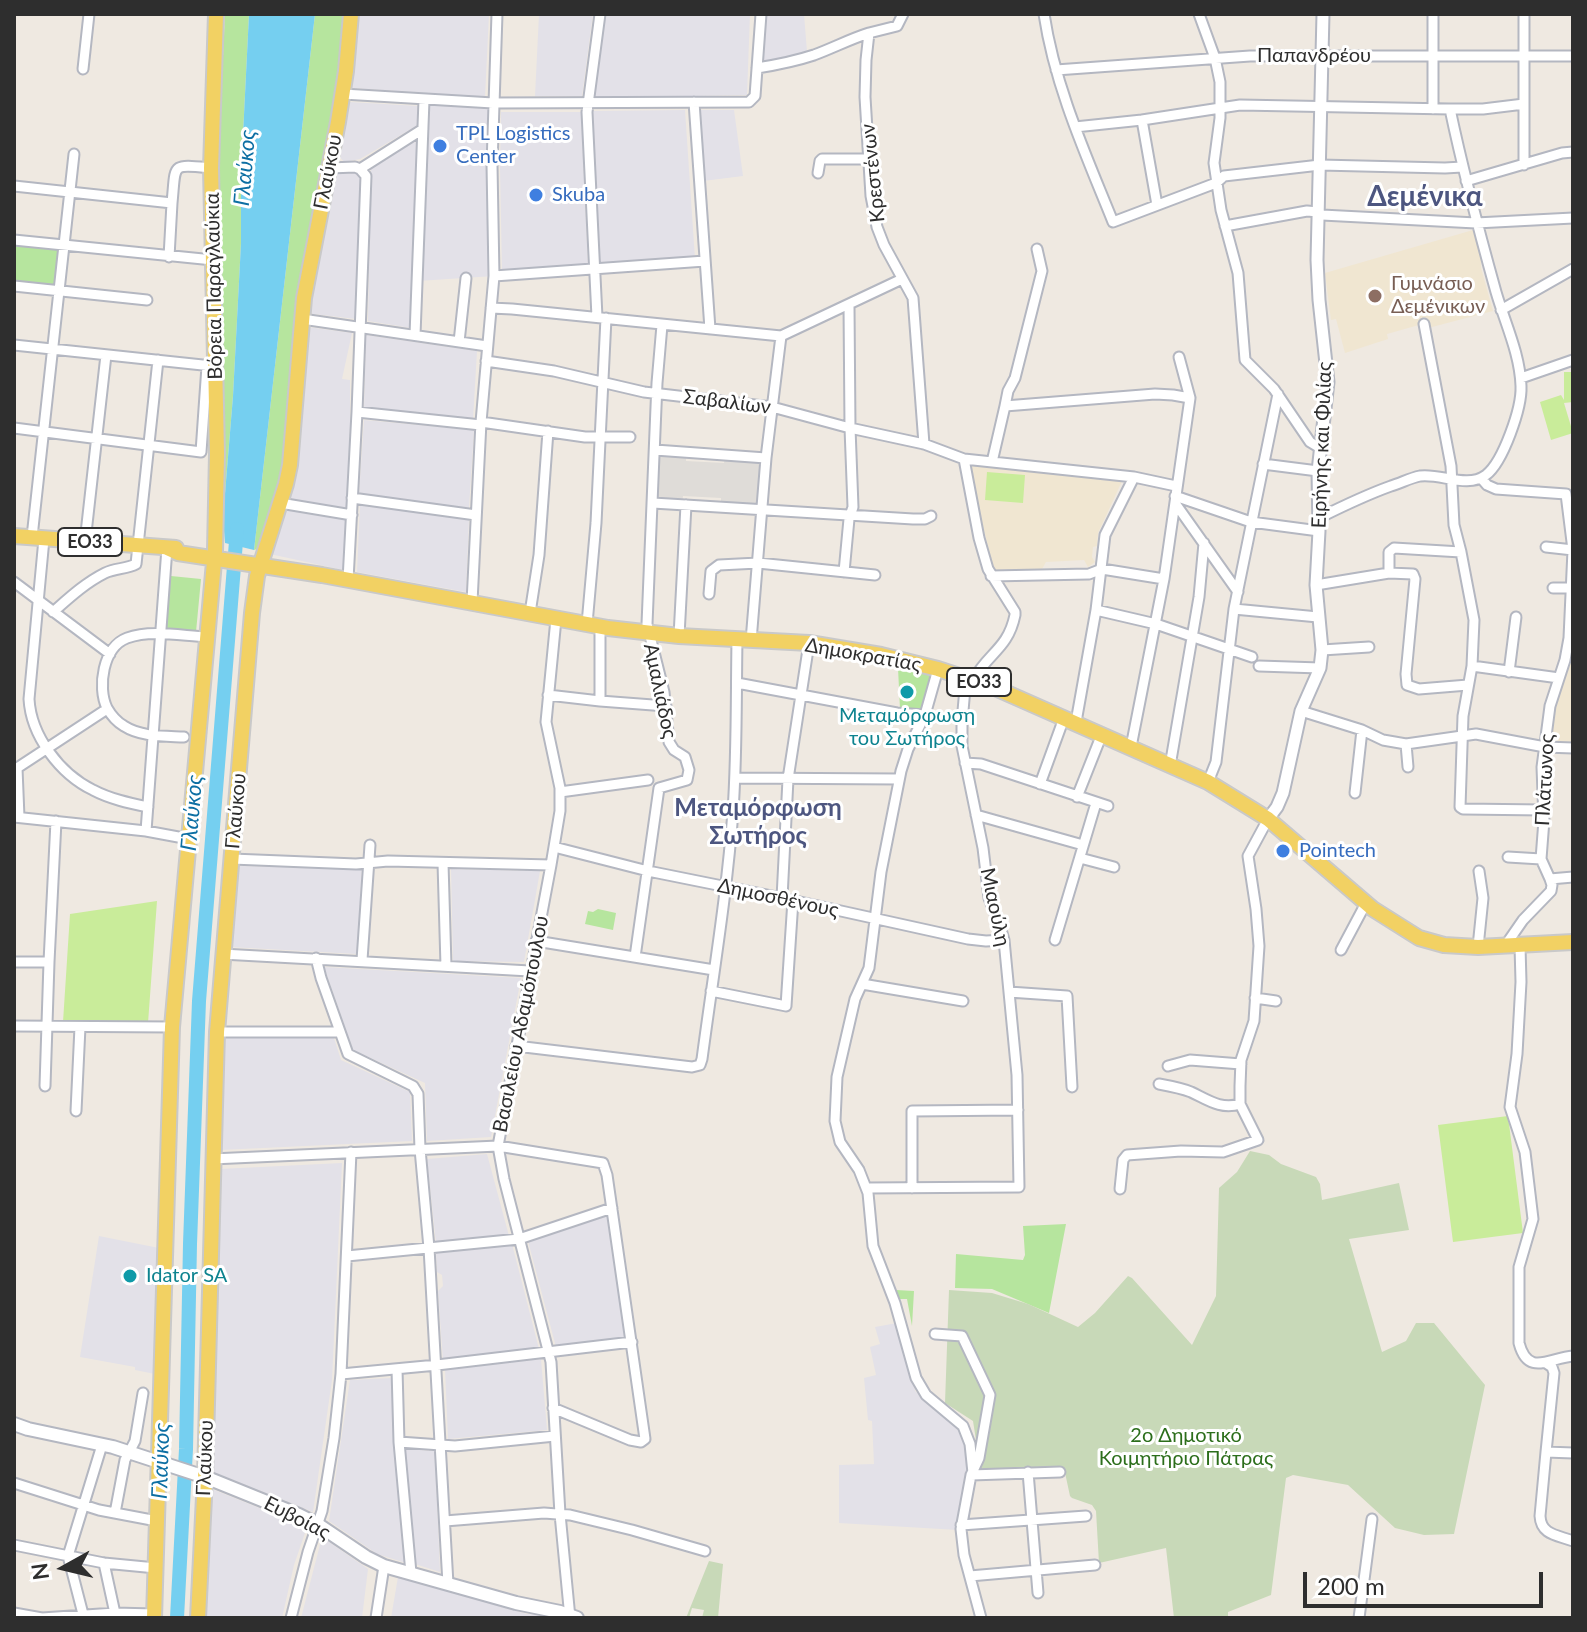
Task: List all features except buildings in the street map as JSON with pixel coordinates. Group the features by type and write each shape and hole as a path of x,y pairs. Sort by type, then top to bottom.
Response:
{"main road":[{"name":"Βόρεια Παραγλαύκια","path":"216,14 211,168 211,366 217,454 218,555"},
{"name":"Γλαύκου","path":"198,1618 217,1032 256,562 280,503 289,469 307,279 343,94 351,14"},
{"name":"ΕΟ33","path":"14,536 202,549 256,562"},
{"path":"154,1616 157,1521 163,1463 172,1027 207,637 218,555"},
{"name":"Δημοκρατίας","path":"256,562 594,626 679,636 809,643 881,655 970,678 1208,782 1268,819 1366,903 1419,938 1444,945 1478,947 1573,942"},
{"name":"Ευβοίας","path":"14,1424 128,1452 202,1476 317,1524 384,1566 572,1617"}],"street":[{"path":"83,69 89,14"},
{"path":"472,602 481,423 494,276 493,103 497,14"},
{"path":"600,14 588,103 595,270 602,318 594,626 600,701"},
{"path":"343,94 493,103 749,102 755,96 761,14"},
{"path":"757,68 817,54 851,38 897,26 903,14"},
{"path":"1044,14 1056,70 1113,222 1216,183 1224,176 1320,165 1462,167"},
{"path":"1199,14 1215,58 1221,87 1214,163 1225,226 1238,273 1245,360 1278,394 1306,437 1320,448"},
{"name":"Ειρήνης και Φιλίας","path":"1268,819 1283,793 1301,711 1320,668 1322,650 1316,585 1318,471 1328,382 1318,282 1323,14"},
{"path":"1433,14 1433,109"},
{"path":"1524,14 1524,165"},
{"name":"Κρεστένων","path":"869,33 865,81 871,196 884,245 913,298 924,444"},
{"name":"Παπανδρέου","path":"1056,70 1215,58 1322,55 1573,56"},
{"path":"415,335 424,100"},
{"path":"694,102 710,329"},
{"path":"1075,127 1240,105 1483,109 1524,104"},
{"path":"1319,518 1364,496 1416,477 1481,478 1490,471 1508,440 1519,409 1521,378 1518,360 1476,223 1450,109"},
{"path":"1142,120 1157,205"},
{"path":"360,169 423,129"},
{"path":"1466,181 1573,152"},
{"path":"74,154 43,431 38,601 30,704 35,727 47,748 70,774 91,789 148,807"},
{"path":"818,173 822,159 868,159"},
{"path":"169,257 175,171 183,165 211,168"},
{"path":"330,168 355,167 366,176 348,580"},
{"path":"14,186 172,203"},
{"path":"1225,226 1307,211 1322,215 1476,223 1573,218"},
{"path":"14,240 213,260"},
{"path":"992,462 1008,391 1015,378 1042,271 1037,249"},
{"path":"494,276 705,261"},
{"path":"1501,310 1573,269"},
{"path":"459,342 466,278"},
{"path":"491,308 781,336 902,279"},
{"path":"14,286 147,300"},
{"path":"844,572 853,507 849,305"},
{"path":"302,319 487,346"},
{"path":"1424,324 1452,479 1454,525 1474,620 1472,666 1463,716 1460,807 1544,810"},
{"name":"Αμαλιάδος","path":"635,957 659,788 687,780 689,774 685,757 674,750 669,742 664,692 646,620 662,325"},
{"path":"516,1046 696,1067 700,1065 726,886 735,778 737,683 758,563 766,458 781,336"},
{"path":"14,345 211,366 201,452 14,428"},
{"path":"85,542 106,355"},
{"path":"1131,747 1164,579 1190,398 1179,357"},
{"path":"53,612 103,574 135,565 158,360"},
{"path":"1521,378 1573,360"},
{"name":"Σαβαλίων","path":"486,361 554,371 657,394 772,407 924,444 964,459 1134,477 1251,522 1319,531"},
{"path":"1005,406 1155,394 1190,398"},
{"path":"1208,782 1216,762 1234,609 1278,394"},
{"path":"357,412 583,436 630,437"},
{"path":"530,613 539,555 548,431"},
{"path":"655,450 766,458"},
{"path":"964,459 979,538 991,576 1015,612 1001,648 970,678"},
{"path":"1263,464 1318,471"},
{"path":"1040,784 1070,720 1096,610 1105,535 1134,477"},
{"name":"Πλάτωνος","path":"1481,478 1496,489 1566,494 1573,550 1568,649 1550,706 1542,780 1541,859 1550,879"},
{"path":"1175,495 1238,592"},
{"path":"352,498 476,515"},
{"path":"280,503 352,515"},
{"path":"653,503 917,519 931,516"},
{"path":"679,636 686,505"},
{"path":"1170,766 1199,597 1204,543"},
{"path":"1546,547 1573,550"},
{"path":"146,831 167,548"},
{"path":"1389,573 1389,552 1394,548 1461,552"},
{"path":"709,594 711,571 719,565 758,563 875,575"},
{"path":"991,576 1089,574 1102,569 1164,579"},
{"path":"1316,585 1389,573 1413,574 1407,685 1419,689 1468,685"},
{"path":"14,582 110,654"},
{"path":"1553,588 1572,588"},
{"path":"1234,609 1318,617"},
{"path":"1096,610 1192,635 1255,662 1320,668"},
{"path":"1509,672 1516,617"},
{"name":"Βασιλείου Αδαμόπουλου","path":"556,619 547,732 560,792 554,847 498,1146 549,1352 560,1514 572,1617"},
{"path":"184,737 136,732 115,719 104,699 103,685 110,654 125,639 138,636 207,637"},
{"path":"782,898 788,779 809,643"},
{"path":"1322,650 1369,647"},
{"path":"1472,666 1559,678"},
{"path":"938,669 925,715 905,756 899,779 882,862 869,968 855,999 837,1077 835,1121 840,1142 867,1188 874,1252 889,1284 916,1378 926,1395 963,1426 970,1444 972,1474"},
{"name":"Μιαούλη","path":"912,1188 1019,1187 1017,1075 1004,940 989,898 961,737 970,678"},
{"path":"737,683 925,715"},
{"path":"548,695 666,706"},
{"path":"107,709 16,769 16,817 146,831 189,839"},
{"path":"1301,711 1362,730 1383,740 1406,744 1476,734 1545,747 1573,748"},
{"path":"1355,793 1362,730"},
{"path":"1077,797 1102,734"},
{"path":"1406,744 1408,767"},
{"path":"965,763 981,764 1108,806"},
{"path":"735,778 899,779"},
{"path":"560,792 648,780"},
{"path":"1055,940 1096,803"},
{"path":"976,815 1083,845"},
{"path":"1120,1189 1123,1160 1127,1155 1223,1152 1258,1140 1240,1104 1241,1064 1254,1021 1259,946 1248,856 1268,819"},
{"path":"45,1086 56,821"},
{"path":"362,960 370,845"},
{"name":"Δημοσθένους","path":"554,847 648,871 968,939 1004,940"},
{"path":"1508,857 1541,859"},
{"path":"1080,858 1114,867"},
{"path":"232,859 551,865"},
{"path":"443,863 446,966"},
{"path":"1478,947 1483,898 1479,871"},
{"path":"1505,946 1523,920 1551,891 1550,879 1573,877"},
{"path":"711,991 786,1006 793,900"},
{"path":"1341,950 1366,903"},
{"path":"536,941 714,970"},
{"path":"1520,946 1517,1054 1510,1107 1525,1152 1533,1219 1519,1267 1519,1343 1527,1360 1536,1363 1573,1356"},
{"path":"222,954 530,971"},
{"path":"316,958 349,1055 416,1089 418,1094 437,1365 448,1584"},
{"path":"14,962 49,962"},
{"path":"862,984 963,1001"},
{"path":"1009,992 1067,996 1072,1087"},
{"path":"1255,998 1276,1001"},
{"path":"14,1026 172,1027"},
{"path":"76,1111 80,1027"},
{"path":"217,1032 339,1032"},
{"path":"1168,1066 1190,1060 1241,1064"},
{"path":"1159,1084 1188,1091 1229,1107 1240,1104"},
{"path":"867,1188 912,1188 912,1111 1018,1110"},
{"path":"212,1159 498,1146 603,1163 632,1342 645,1433 643,1441 630,1440 553,1408"},
{"path":"291,1618 324,1500 334,1438 341,1374 351,1152"},
{"path":"347,1256 519,1239 612,1208"},
{"path":"935,1334 962,1336 990,1395 979,1458 972,1474 961,1525 962,1545 981,1618"},
{"path":"341,1374 632,1342"},
{"path":"1546,1363 1554,1373 1540,1524 1545,1531 1573,1541"},
{"path":"397,1369 399,1442 411,1573"},
{"path":"115,1513 128,1452 135,1441 143,1393"},
{"path":"399,1442 455,1446 555,1436"},
{"path":"84,1617 68,1556 102,1445"},
{"path":"1546,1452 1573,1453"},
{"path":"1028,1472 1038,1593"},
{"path":"972,1474 1060,1472"},
{"path":"14,1483 83,1505 157,1521"},
{"path":"445,1521 560,1514 705,1551"},
{"path":"961,1525 1086,1516"},
{"path":"1359,1618 1372,1519"},
{"path":"14,1545 104,1563 156,1568"},
{"path":"104,1563 115,1616"},
{"path":"970,1576 1095,1565"},
{"path":"376,1618 384,1566"},
{"path":"14,1613 42,1618 154,1616"}],"shaded area":[{"path":"359,14 489,14 485,97 351,88"},
{"path":"539,14 593,14 582,96 535,96"},
{"path":"605,14 750,14 747,95 594,98"},
{"path":"765,14 804,14 807,52 788,60 762,64"},
{"path":"424,100 493,103 494,276 418,281"},
{"path":"349,102 419,106 418,125 360,159 344,162 340,157"},
{"path":"685,110 695,259 600,265 593,111"},
{"path":"697,110 734,110 743,176 703,181"},
{"path":"501,112 581,112 588,265 502,272"},
{"path":"418,142 411,328 368,321 371,165 408,143"},
{"path":"358,173 362,177 356,319 305,313 333,174"},
{"path":"1473,230 1493,311 1432,327 1426,323 1387,334 1388,339 1345,353 1336,319 1331,320 1325,273"},
{"path":"308,327 352,333 342,379 350,380 343,570 270,554 295,472"},
{"path":"366,335 477,351 473,419 364,409"},
{"path":"364,420 474,430 469,508 359,494"},
{"path":"658,453 686,455 686,461 724,463 725,457 762,460 759,508 721,505 721,498 683,496 682,503 656,501"},
{"path":"970,464 1123,479 1098,533 1097,546 1093,547 1095,562 1088,567 1084,560 1046,562 1042,569 994,570"},
{"path":"360,505 469,519 466,592 357,572"},
{"path":"1573,639 1573,744 1551,745 1556,705"},
{"path":"238,866 362,868 357,954 230,947"},
{"path":"451,869 540,871 524,962 453,961"},
{"path":"324,967 521,978 491,1137 427,1141 425,1083 353,1050"},
{"path":"224,1035 333,1035 341,1060 410,1092 412,1141 220,1150"},
{"path":"487,1154 509,1236 436,1243 427,1159"},
{"path":"342,1163 332,1380 313,1512 213,1472 220,1169"},
{"path":"607,1216 628,1339 556,1347 528,1241"},
{"path":"99,1236 159,1248 155,1374 135,1370 135,1367 80,1357"},
{"path":"512,1244 539,1349 443,1361 438,1291 443,1286 442,1275 437,1272 436,1253"},
{"path":"897,1323 915,1391 960,1431 966,1445 968,1473 958,1530 839,1523 839,1465 874,1464 872,1421 868,1420 864,1378 876,1375 870,1347 880,1344 875,1327"},
{"path":"541,1359 547,1430 448,1439 445,1369"},
{"path":"392,1378 394,1444 406,1563 377,1554 329,1521 350,1380"},
{"path":"404,1449 435,1451 440,1572 415,1564"},
{"path":"212,1489 307,1527 294,1565 282,1618 205,1618"},
{"path":"322,1537 368,1569 362,1618 301,1618"},
{"path":"398,1577 527,1614 560,1618 391,1618"}],"green space":[{"path":"225,14 249,14 241,243 223,518 219,220"},
{"path":"315,14 344,14 337,91 284,468 263,538 254,550"},
{"path":"14,240 64,246 59,291 14,286"},
{"path":"1564,372 1573,372 1573,402 1564,403 1573,433 1551,440 1540,402 1561,395 1564,400"},
{"path":"987,472 1025,475 1023,503 985,500"},
{"path":"171,576 201,579 196,632 166,630"},
{"path":"898,668 932,675 924,708 900,709"},
{"path":"157,901 148,1023 63,1022 70,914"},
{"path":"598,909 616,913 613,930 585,924 588,911"},
{"path":"1508,1116 1523,1233 1453,1242 1438,1125"},
{"name":"2o Δημοτικό Κοιμητήριο Πάτρας","path":"1250,1151 1269,1155 1281,1164 1316,1177 1322,1200 1399,1183 1409,1230 1349,1239 1382,1352 1406,1341 1416,1323 1434,1323 1485,1385 1454,1534 1424,1535 1395,1528 1348,1485 1293,1475 1286,1478 1271,1595 1228,1612 1228,1618 1174,1618 1166,1548 1099,1563 1096,1511 1092,1505 1070,1496 1064,1468 981,1472 973,1421 945,1403 949,1290 992,1293 1028,1304 1078,1327 1128,1276 1192,1345 1216,1296 1219,1188 1237,1172"},
{"path":"1066,1224 1049,1313 992,1289 955,1288 956,1254 1023,1260 1023,1226"},
{"path":"896,1290 914,1291 912,1326 907,1299 899,1299"},
{"path":"709,1561 723,1564 718,1618 702,1618 704,1610 692,1608 689,1618 686,1618"}],"water":[{"path":"249,14 315,14 254,550 225,543 223,518 241,243"}],"waterway":[{"name":"Γλαύκος","path":"177,1618 186,1449 199,1001 237,529"}],"place":[{"name":"TPL Logistics Center","path":"440,146"},
{"name":"Skuba","path":"536,195"},
{"name":"Γυμνάσιο Δεμένικων","path":"1375,296"},
{"name":"Μεταμόρφωση του Σωτήρος","path":"907,692"},
{"name":"Pointech","path":"1283,851"},
{"name":"Idator SA","path":"130,1276"}],"district":[{"name":"Δεμένικα","path":"1425,197"},
{"name":"Μεταμόρφωση Σωτήρος","path":"758,822"}]}
